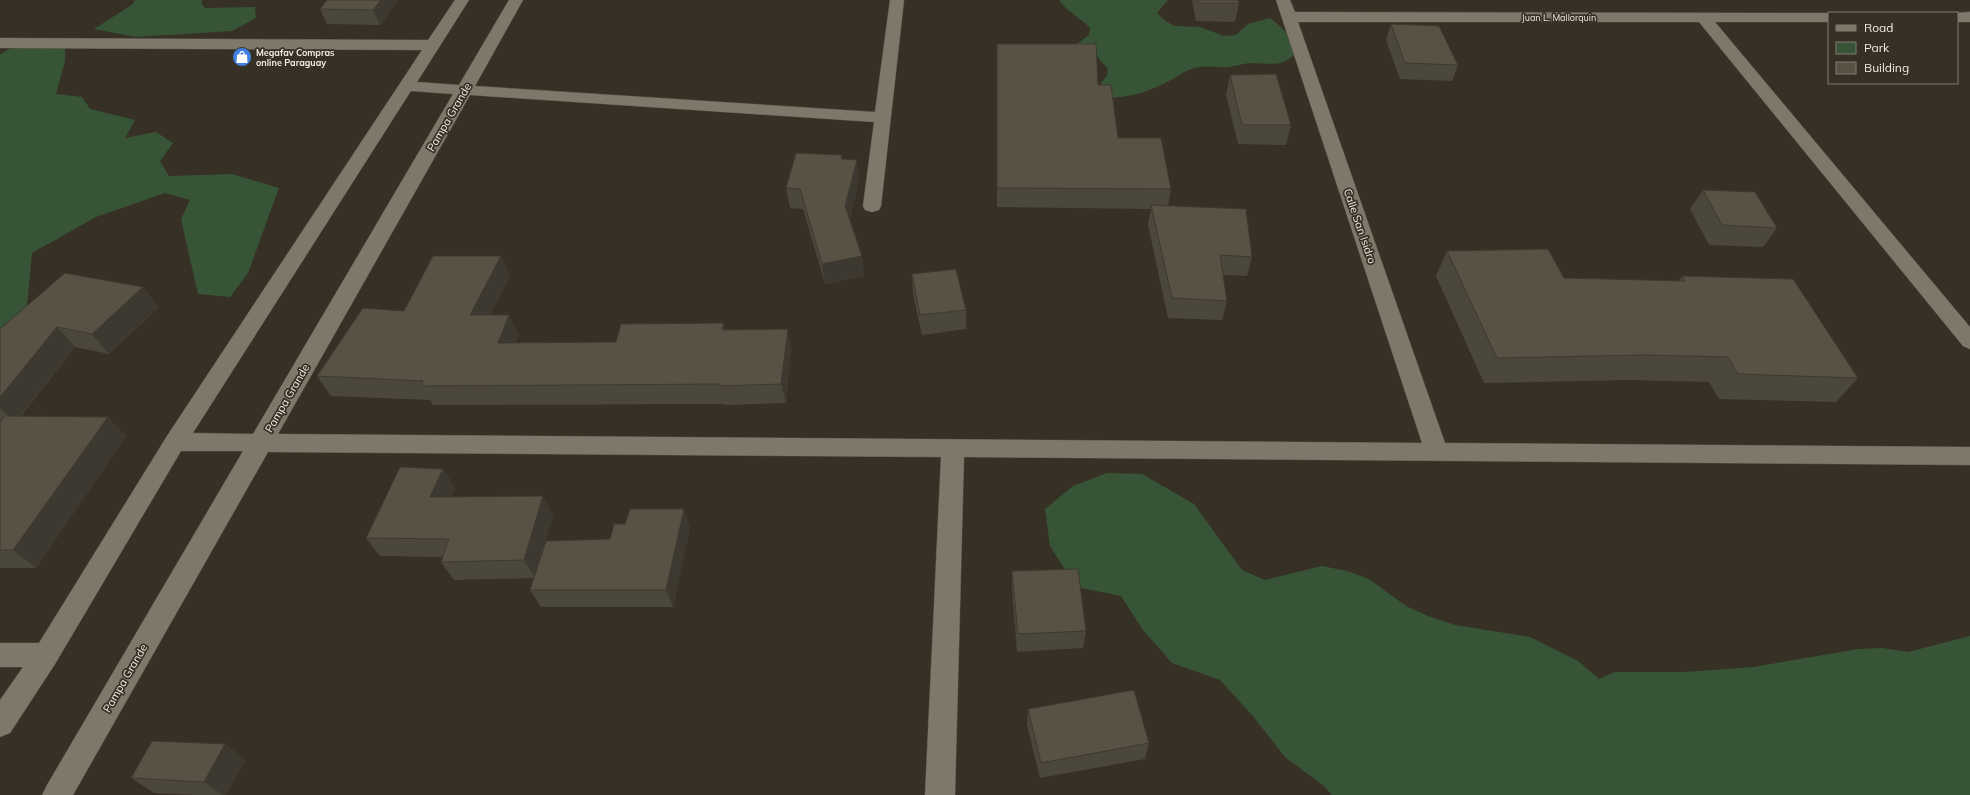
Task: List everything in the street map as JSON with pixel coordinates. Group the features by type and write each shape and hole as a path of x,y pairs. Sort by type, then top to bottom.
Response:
{"street":[{"path":"0,724 46,655 175,442 462,0"},
{"name":"Pampa Grande","path":"57,795 465,91 516,0"},
{"path":"872,206 897,0"},
{"name":"Juan L. Mallorquin","path":"1286,8 1704,17 1828,17"},
{"name":"Calle San Isidro","path":"1286,8 1437,452"},
{"path":"1704,17 1970,341"},
{"path":"1958,17 1970,17"},
{"path":"0,43 434,45"},
{"path":"406,86 883,118"},
{"path":"175,442 1970,456"},
{"path":"940,795 953,448"},
{"path":"0,655 46,655"}],"green space":[{"path":"135,0 203,0 201,3 205,8 255,7 256,18 232,31 136,37 94,29 133,4"},
{"path":"1059,0 1168,0 1157,13 1163,19 1174,26 1200,27 1224,36 1236,35 1248,24 1270,18 1287,33 1294,48 1295,54 1285,61 1275,64 1249,63 1228,67 1207,66 1195,68 1160,86 1146,91 1131,95 1108,98 1102,91 1101,83 1107,76 1108,69 1096,55 1074,46 1089,35 1090,28 1067,9"},
{"path":"12,47 65,48 65,61 56,94 82,97 90,109 135,120 125,138 156,132 173,143 160,161 169,176 232,174 279,188 248,273 230,297 198,294 181,219 190,200 165,193 96,217 32,253 26,316 0,332 0,55"},
{"path":"1107,473 1142,474 1194,504 1242,570 1265,580 1322,566 1347,571 1369,579 1406,606 1428,616 1455,625 1530,637 1578,661 1599,679 1615,672 1685,672 1753,667 1859,649 1882,648 1908,652 1970,636 1970,795 1332,795 1324,786 1285,757 1252,715 1220,680 1172,663 1143,630 1121,596 1076,587 1050,546 1045,509 1073,486"}],"building":[{"path":"327,0 381,0 373,10 320,9"},
{"path":"1198,0 1238,0 1239,3 1199,3"},
{"path":"1391,24 1439,26 1458,65 1405,63"},
{"path":"997,44 1096,44 1098,85 1111,85 1118,138 1161,138 1171,189 997,188"},
{"path":"1276,74 1291,125 1242,125 1230,75"},
{"path":"796,153 842,155 841,159 857,160 845,206 862,256 822,264 800,189 786,188"},
{"path":"1703,190 1755,192 1777,228 1722,225"},
{"path":"1151,205 1246,209 1252,257 1220,255 1227,301 1172,298"},
{"path":"1548,249 1564,278 1685,281 1682,276 1793,279 1858,378 1738,374 1728,357 1646,355 1497,358 1447,251"},
{"path":"433,256 501,256 470,315 509,315 498,343 616,342 621,324 724,323 722,330 788,329 781,384 719,386 720,384 421,386 423,381 317,376 363,308 404,311"},
{"path":"956,269 966,310 920,315 912,274"},
{"path":"65,273 143,287 92,334 57,327 0,397 0,329"},
{"path":"5,416 108,417 13,550 0,550 0,422"},
{"path":"400,467 443,469 430,497 543,496 524,560 441,562 449,539 366,538"},
{"path":"630,509 684,509 666,590 530,590 546,541 610,539 614,524 625,524"},
{"path":"1078,569 1086,631 1018,634 1012,571"},
{"path":"1134,690 1149,743 1041,763 1028,709"},
{"path":"152,741 225,744 204,782 131,778"}],"place":[{"name":"Megafav Compras online Paraguay","path":"242,57"}]}
